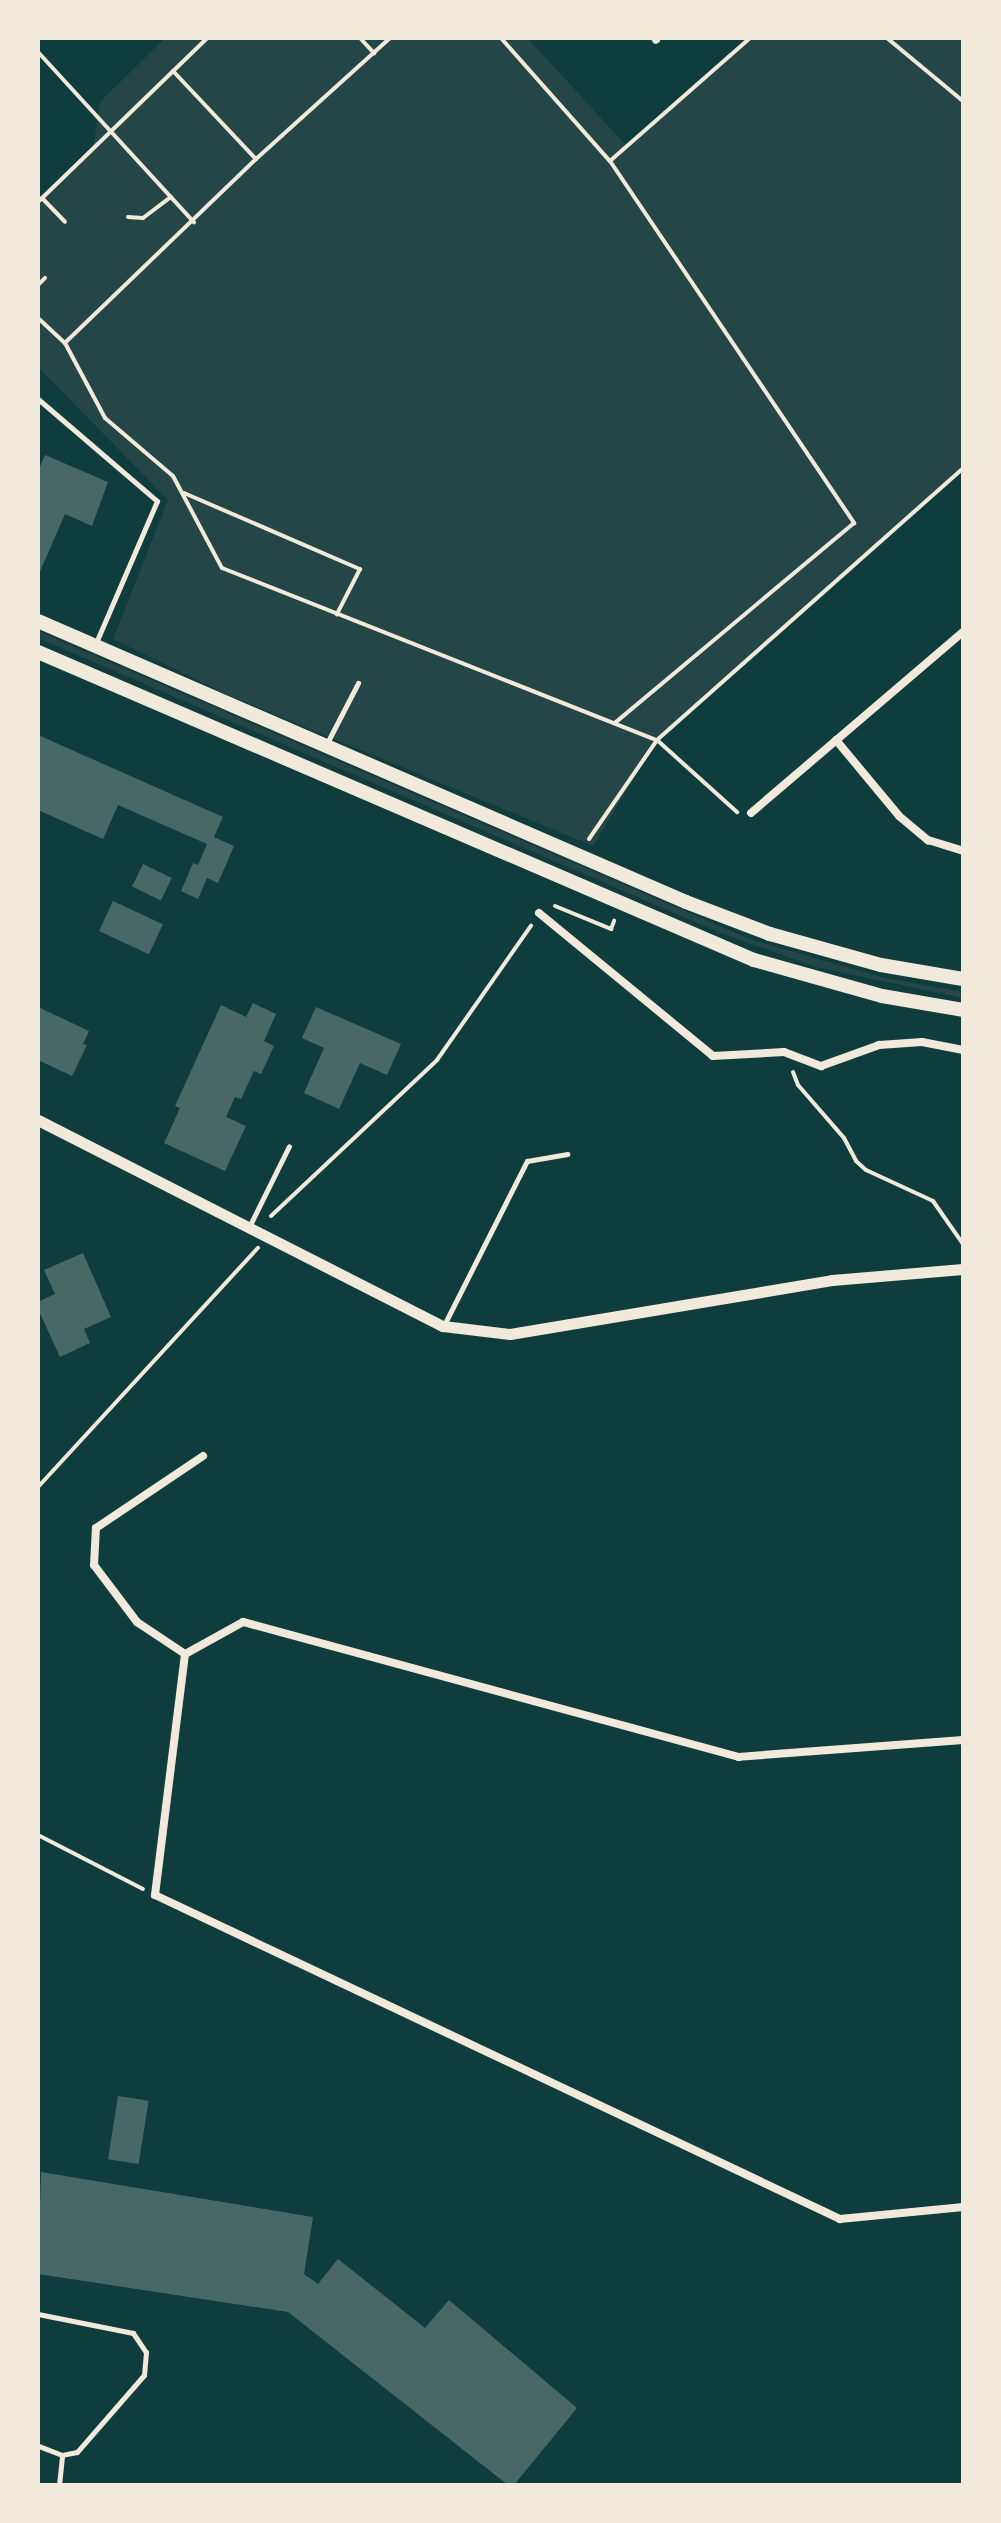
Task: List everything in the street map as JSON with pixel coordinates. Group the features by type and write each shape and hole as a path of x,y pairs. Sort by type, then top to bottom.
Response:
{"main road":[{"path":"38,621 686,902 770,934 881,965 963,979"},
{"path":"38,652 754,960 882,996 963,1010"}],"street":[{"path":"751,813 963,632"},
{"path":"836,740 899,816 928,840 963,851"},
{"path":"539,913 713,1056 784,1052 821,1066 879,1045 922,1042 963,1050"},
{"path":"38,1120 443,1326 510,1334 832,1280 963,1269"},
{"path":"185,1654 137,1622 94,1565 96,1528 203,1456"},
{"path":"185,1654 243,1622 739,1757 963,1740"},
{"path":"185,1654 155,1895 840,2219 963,2207"}],"lane":[{"path":"38,399 157,501 94,646"},
{"path":"326,746 358,683"},
{"path":"248,1228 289,1146"},
{"path":"443,1326 527,1161 567,1154"},
{"path":"38,2314 133,2333 146,2352 144,2375 77,2452 62,2455 38,2446"},
{"path":"59,2485 62,2455"}],"path":[{"path":"65,222 40,200 207,38"},
{"path":"360,38 374,53"},
{"path":"65,343 256,159 390,38"},
{"path":"501,38 610,161 854,523 615,723"},
{"path":"610,161 750,38"},
{"path":"887,38 963,101"},
{"path":"38,52 113,130 194,222"},
{"path":"173,71 256,159"},
{"path":"128,217 143,218 171,197"},
{"path":"38,285 45,278"},
{"path":"38,318 65,343 105,418 173,476 222,568 657,740 736,813 745,807 751,813"},
{"path":"589,839 657,740 963,468"},
{"path":"182,492 360,569 337,614"},
{"path":"271,1216 437,1060 539,913 554,905 611,929 615,921 602,916"},
{"path":"784,1052 798,1085 844,1138 856,1161 866,1170 933,1201 963,1244"},
{"path":"38,1487 268,1238"},
{"path":"38,1835 155,1895"}],"shaded area":[{"path":"165,38 527,38 626,145 749,38 963,38 963,468 657,740 593,846 228,695 113,639 168,500 38,367 38,198 93,148 100,102"},
{"path":"38,631 752,940 885,978 963,992 963,998 816,967 723,934 38,638"}],"building":[{"path":"45,455 108,482 92,526 65,514 38,576 38,471"},
{"path":"38,735 223,817 214,837 234,846 218,883 207,878 198,899 181,891 193,863 198,865 207,844 118,805 103,839 38,810"},
{"path":"143,864 172,878 161,900 132,886"},
{"path":"113,901 163,924 149,954 99,931"},
{"path":"253,1003 276,1014 264,1041 274,1046 261,1074 254,1071 241,1099 235,1097 226,1117 246,1126 225,1171 164,1143 180,1108 175,1106 221,1005 246,1017"},
{"path":"38,1007 89,1031 83,1044 87,1045 72,1076 38,1060"},
{"path":"316,1007 401,1044 387,1075 360,1063 339,1109 304,1093 324,1048 302,1038"},
{"path":"83,1253 111,1317 84,1329 90,1343 60,1357 38,1309 38,1302 55,1294 44,1270"},
{"path":"118,2096 149,2101 139,2164 108,2159"},
{"path":"41,2172 313,2217 304,2274 318,2284 338,2259 425,2328 449,2300 577,2408 514,2485 508,2485 288,2312 38,2274"}]}
